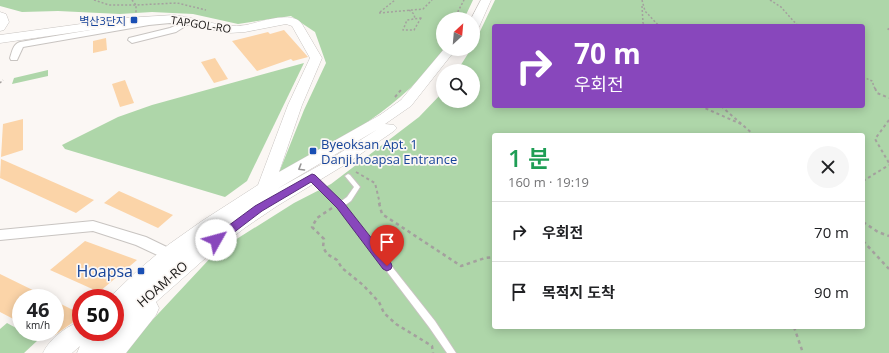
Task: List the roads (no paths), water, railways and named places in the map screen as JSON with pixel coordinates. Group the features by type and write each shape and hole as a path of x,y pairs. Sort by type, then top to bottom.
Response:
{"main road":[{"path":"468,12 474,0"},
{"path":"480,12 486,0"},
{"path":"0,28 3,22 1,15"},
{"name":"TAPGOL-RO","path":"0,39 112,26 147,19 180,18 220,28 231,29 244,29 286,20 293,21 316,58 261,200"},
{"path":"261,200 400,107 434,70 440,56"},
{"name":"HOAM-RO","path":"124,318 142,301 177,260 221,216 312,178 367,143 398,121 420,102 436,84"},
{"name":"HOAM-RO","path":"124,297 136,284 177,260 261,200"},
{"path":"111,353 177,260"},
{"path":"124,294 136,284"},
{"path":"56,353 72,339"},
{"path":"72,353 83,341"},
{"path":"89,353 100,341"}],"street":[{"path":"14,58 17,48 20,45 112,26 162,21 176,22 183,25 180,28 132,40"},
{"path":"0,235 93,226 141,241 177,260"}],"lane":[{"path":"340,205 349,199 357,187 348,176"},
{"path":"312,178 340,205 432,324 452,353"}],"place":[{"name":"벽산3단지","path":"134,20"},
{"name":"Byeoksan Apt. 1 Danji.hoapsa Entrance","path":"313,151"},
{"name":"Hoapsa","path":"141,271"}]}
